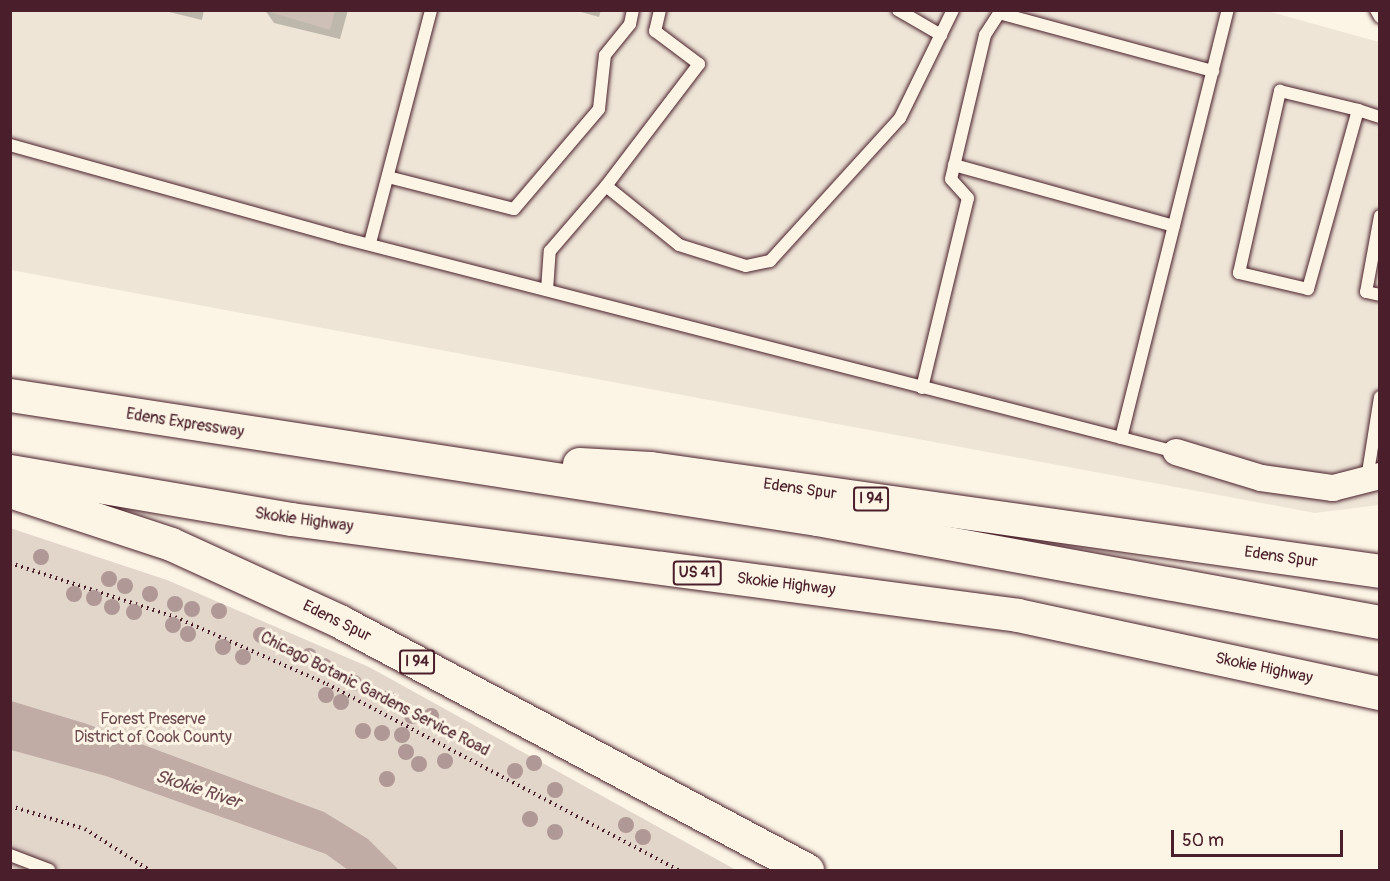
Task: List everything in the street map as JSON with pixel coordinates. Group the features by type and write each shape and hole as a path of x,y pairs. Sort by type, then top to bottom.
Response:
{"highway":[{"name":"Edens Expressway","path":"10,395 360,451"},
{"name":"Edens Spur","path":"360,451 650,468 1380,571"},
{"path":"360,451 817,519 1380,622"},
{"name":"Skokie Highway","path":"10,471 291,519 1018,615 1380,693"},
{"name":"Edens Spur","path":"10,491 171,544 341,622 807,870"}],"street":[{"path":"1176,452 1261,478 1333,488 1373,477"}],"lane":[{"path":"370,243 431,10"},
{"path":"388,177 514,209 599,109 605,56 630,24 633,10"},
{"path":"547,290 550,251 606,186 699,64 655,31 660,10"},
{"path":"898,10 941,35"},
{"path":"606,186 679,245 746,266 770,261 900,118 953,10"},
{"path":"1120,438 1228,10"},
{"path":"1376,10 1380,17"},
{"path":"922,388 969,198 951,179 985,35 1000,12 1212,71"},
{"path":"1358,110 1308,289 1239,273 1280,91 1358,110 1380,117"},
{"path":"10,145 547,290 1176,452"},
{"path":"954,165 1174,226"},
{"path":"1380,216 1366,292 1380,295"},
{"path":"1373,477 1380,397"},
{"path":"10,855 49,870"}],"path":[{"name":"Chicago Botanic Gardens Service Road","path":"10,563 175,617 327,684 679,870"},
{"path":"10,806 86,829 149,870"}],"shaded area":[{"path":"1264,10 1379,42 1379,505 1315,513 11,270 10,11"}],"green space":[{"name":"Forest Preserve District of Cook County","path":"10,528 167,580 369,667 736,870 11,870"}],"water":[{"name":"Skokie River","path":"11,701 87,724 324,812 368,839 399,870 348,870 326,854 106,776 11,750"}],"building":[{"path":"263,10 335,10 330,30"}]}
